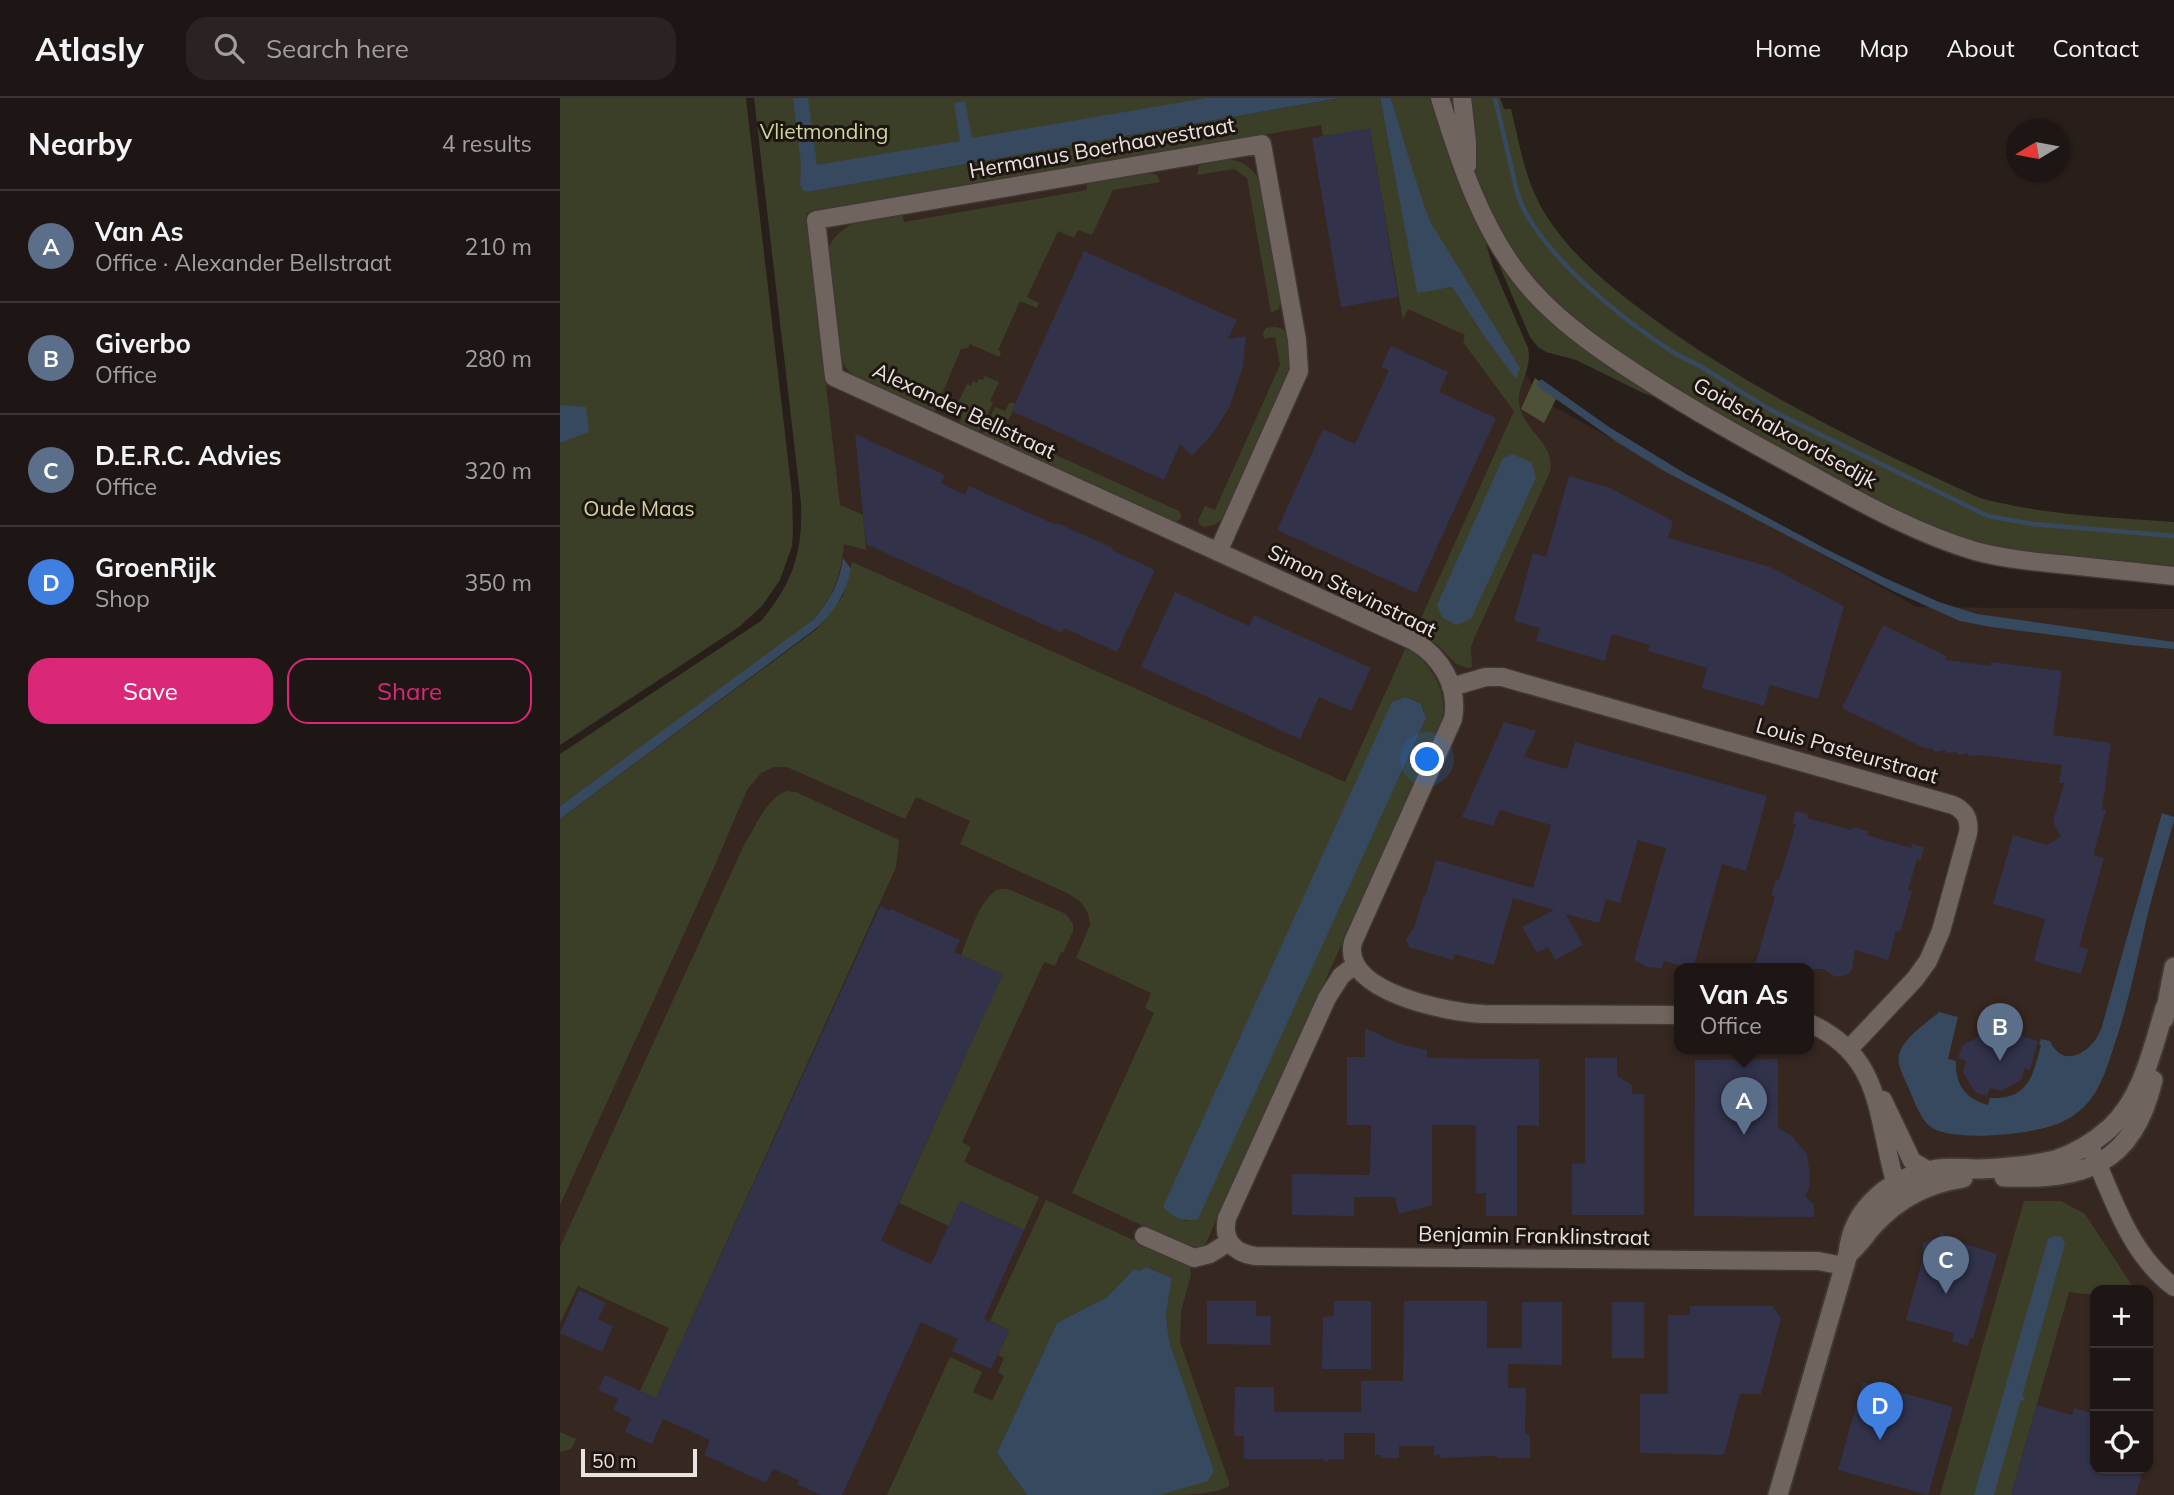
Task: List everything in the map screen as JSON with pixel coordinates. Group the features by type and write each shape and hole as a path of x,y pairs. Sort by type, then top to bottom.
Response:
{"street":[{"name":"Goidschalxoordsedijk","path":"1440,98 1467,176 1489,227 1510,263 1550,308 1622,365 1744,438 1873,508 1933,536 1971,550 2027,561 2174,576"},
{"name":"Goidschalxoordsedijk","path":"1462,98 1467,142 1467,176"},
{"name":"Hermanus Boerhaavestraat","path":"816,220 1262,144 1297,340 1299,371 1218,552"},
{"name":"Alexander Bellstraat","path":"816,220 834,377 1218,552"},
{"name":"Simon Stevinstraat","path":"1218,552 1422,646 1441,664 1451,687"},
{"name":"Louis Pasteurstraat","path":"1451,687 1486,677 1502,677 1940,801 1962,810 1968,820 1968,833 1934,951 1915,979 1849,1049"},
{"path":"1451,687 1454,715 1451,724 1355,937 1351,952 1354,965 1368,979 1402,996 1460,1012 1674,1015"},
{"path":"1144,1236 1194,1258 1210,1254 1229,1242 1225,1229 1229,1212 1326,998 1340,976 1354,965"},
{"path":"1846,1260 1890,1210 1920,1190 1944,1181 1967,1178 2054,1177 2078,1172 2098,1164 2120,1147 2132,1135 2141,1119 2153,1083 2174,967"},
{"path":"1778,1495 1846,1260 1851,1233 1859,1216 1874,1199 1897,1183 1929,1171 1948,1168 1997,1168 2044,1162 2065,1156 2089,1144 2112,1126 2133,1100 2165,1008"},
{"path":"1814,1026 1849,1049 1862,1064 1874,1090 1897,1183"},
{"path":"1874,1090 1882,1098 1912,1161 1929,1171"},
{"path":"2089,1144 2134,1243 2154,1269 2174,1287"},
{"path":"1897,1183 1920,1190"},
{"name":"Benjamin Franklinstraat","path":"1229,1242 1241,1253 1255,1256 1835,1263 1846,1260"}],"shaded area":[{"path":"1371,107 1485,299 1540,399 1917,607 2174,609 2174,1495 560,1495 560,1168 719,775 829,709 788,201"}],"green space":[{"name":"Oude Maas","path":"560,98 746,98 792,494 793,531 792,546 780,580 762,606 739,627 560,745"},
{"name":"Vlietmonding","path":"754,98 1229,98 801,172 800,185 808,192 1340,98 1380,98 1417,292 1452,287 1486,339 1516,378 1431,223 1391,98 1434,98 1477,214 1493,267 1528,348 1528,365 1519,394 1520,408 1523,417 1545,446 1551,462 1550,472 1476,634 1471,647 1472,667 1456,664 1438,645 1421,634 1418,625 1514,411 1463,342 1465,335 1408,309 1403,320 1370,129 1323,136 1321,125 806,213 840,505 863,515 866,550 844,544 833,590 822,610 805,628 560,806 560,754 761,621 788,580 798,552 801,503"},
{"path":"1465,98 1500,98 1504,109 1511,109 1522,158 1534,194 1562,238 1604,280 1689,344 1811,416 1980,498 2052,512 2174,522 2174,570 2031,555 1977,545 1893,510 1736,428 1627,360 1553,304 1522,269 1495,224 1474,174"},
{"path":"1228,159 1246,165 1259,180 1281,299 1279,309 1271,313 1247,178 1234,169 1197,175 1199,166 1205,162"},
{"path":"1148,172 1157,175 1160,182 1113,190 1092,235 1078,230 1074,238 1058,231 1027,297 1039,303 1037,308 1020,301 998,350 1001,352 999,357 970,344 968,348 961,349 934,413 861,381 845,366 839,354 828,249 841,231 870,219 902,213 904,222 1087,190 1086,183"},
{"path":"1493,251 1665,401 1576,360 1546,352 1538,347 1530,337"},
{"path":"1266,328 1284,330 1288,336 1289,374 1225,517 1214,525 1204,527 1198,520 1205,506 1215,510 1280,365 1275,337 1264,339 1263,333"},
{"path":"985,376 999,382 990,401 993,403 978,433 958,424 962,417 958,415 959,410 955,409 967,384 971,386 973,381 977,383"},
{"path":"1535,378 1558,395 1544,423 1521,409"},
{"path":"1010,402 1016,404 1008,421 1001,419 997,428 1179,511 1182,517 1171,522 982,435 995,407 1005,411"},
{"path":"852,562 1345,782 1406,647 1432,672 1443,704 1440,728 1204,1247 1195,1250 1072,1193 1154,1013 1145,1008 1151,993 1076,958 1090,925 1088,913 1081,902 960,844 970,821 916,797 905,819 787,767 774,767 761,773 747,790 560,1205 560,819 818,628 843,596","holes":["1407,697 1421,704 1426,718 1198,1218 1184,1221"]},
{"path":"787,791 796,792 899,840 896,867 656,1398 640,1391 669,1328 578,1286 560,1323 560,1247 744,845 768,806"},
{"path":"999,889 1008,889 1066,914 1073,924 1073,931 1055,966 1044,962 962,1142 971,1147 964,1162 1039,1197 1024,1230 960,1201 949,1226 899,1203 1002,975 961,955 981,908 992,893"},
{"path":"1046,1200 1190,1266 1191,1275 1181,1311 1180,1342 1229,1486 1205,1493 1159,1495 1214,1471 1169,1341 1166,1314 1172,1278 1146,1267 1139,1271 1134,1269 1107,1297 1057,1323 997,1453 1027,1495 887,1495 950,1357 982,1372 973,1392 992,1401 1004,1376 998,1372 1004,1358 998,1355 1009,1330 990,1321"},
{"path":"2024,1201 2061,1201 2085,1214 2132,1285 2090,1285 2090,1294 2069,1292 2011,1495 1940,1495"},
{"path":"560,1432 576,1439 571,1449 560,1452"}],"water":[{"path":"793,98 808,98 817,165 960,141 954,103 965,101 972,138 1207,98 1340,98 808,192 800,185 801,163"},
{"path":"1380,98 1391,98 1431,223 1520,368 1516,379 1452,287 1417,293"},
{"path":"1541,379 1609,427 1686,474 1828,550 1939,602 1977,614 2174,642 2174,649 1960,621 1893,591 1666,472 1617,442 1536,385"},
{"path":"560,405 586,407 589,432 560,443"},
{"path":"1513,454 1532,463 1536,478 1471,619 1457,625 1443,618 1437,605 1503,458"},
{"path":"843,558 851,569 846,586 835,608 818,627 560,819 560,806 813,620 833,592"},
{"path":"1406,697 1421,704 1426,718 1198,1219 1179,1218 1163,1207 1392,702"},
{"path":"2162,813 2174,817 2174,821 2118,1035 2102,1080 2090,1100 2078,1112 2060,1123 2016,1133 1961,1135 1946,1133 1929,1126 1916,1106 1901,1071 1899,1056 1906,1041 1939,1012 1958,1017 1948,1059 1956,1061 1957,1077 1963,1089 1973,1099 1988,1105 1990,1098 2013,1095 2027,1084 2035,1067 2041,1039 2050,1041 2063,1055 2071,1056 2079,1054 2093,1043 2102,1026"},
{"path":"2062,1237 2065,1244 2022,1396 2025,1398 2024,1401 2021,1400 1994,1495 1974,1495 2048,1239"},
{"path":"1146,1267 1172,1278 1166,1314 1169,1341 1214,1471 1208,1481 1159,1495 1027,1495 997,1453 1057,1323 1107,1297 1134,1269 1139,1271"}],"building":[{"path":"1370,128 1398,297 1341,307 1312,138"},
{"path":"1084,251 1237,320 1228,339 1246,336 1243,366 1229,408 1213,433 1192,456 1180,444 1164,480 1012,411"},
{"path":"1391,346 1448,372 1439,392 1496,418 1416,593 1277,530 1323,429 1355,444 1389,370 1381,367"},
{"path":"855,434 945,475 941,483 965,495 969,486 1113,548 1112,550 1155,570 1117,652 1064,628 1062,633 866,544"},
{"path":"1569,476 1610,488 1673,521 1668,538 1770,567 1844,606 1818,699 1770,685 1764,706 1702,688 1707,668 1648,651 1650,645 1612,634 1605,661 1536,641 1540,628 1514,621 1533,553 1546,557"},
{"path":"1175,592 1249,626 1254,615 1371,668 1351,711 1319,697 1300,739 1141,667"},
{"path":"1883,625 1946,656 1946,660 1991,666 1991,662 2062,671 2053,735 2111,743 2102,809 2106,810 2093,855 2104,858 2079,947 2088,949 2081,974 2034,961 2045,919 1993,904 2013,835 2046,845 2061,837 2053,822 2064,783 2059,783 2062,765 1981,755 1968,756 1968,753 1957,755 1957,752 1946,753 1945,750 1934,752 1933,749 1922,747 1842,708"},
{"path":"1504,722 1536,731 1524,757 1567,769 1575,742 1767,796 1746,871 1722,864 1695,963 1674,964 1664,961 1662,968 1647,967 1634,960 1666,848 1638,840 1620,903 1606,899 1599,923 1566,914 1583,945 1555,960 1548,947 1537,953 1522,927 1554,910 1513,898 1494,965 1454,954 1453,960 1408,947 1409,944 1405,940 1414,928 1436,860 1533,888 1551,825 1500,810 1493,826 1462,817"},
{"path":"1796,811 1808,814 1807,818 1851,830 1852,827 1868,831 1867,835 1911,848 1912,844 1924,847 1921,860 1917,859 1908,890 1912,891 1900,932 1896,931 1888,960 1855,950 1852,970 1840,977 1824,969 1814,969 1814,963 1756,963 1775,896 1771,895 1776,879 1779,880 1796,824 1792,823"},
{"path":"880,906 960,940 954,952 1003,974 881,1241 931,1264 960,1201 1024,1230 984,1319 1009,1330 991,1369 952,1351 958,1339 921,1322 842,1495 821,1495 797,1484 799,1480 773,1469 766,1483 704,1455 710,1440 663,1419 652,1444 625,1432 631,1418 613,1410 618,1399 598,1390 605,1375 656,1398"},
{"path":"1365,1028 1400,1044 1427,1050 1427,1058 1539,1059 1539,1126 1517,1125 1517,1216 1486,1216 1486,1193 1476,1193 1476,1125 1432,1125 1432,1205 1399,1214 1395,1197 1354,1197 1354,1216 1292,1215 1292,1174 1370,1175 1371,1125 1347,1125 1347,1057 1365,1057"},
{"path":"2006,1031 2038,1041 2030,1070 2025,1068 2021,1080 2001,1091 1990,1088 1987,1096 1975,1092 1963,1072 1966,1061 1958,1058 1962,1046 1983,1034 2004,1040"},
{"path":"1585,1058 1617,1058 1617,1076 1632,1085 1632,1094 1644,1094 1644,1215 1572,1215 1572,1164 1585,1163"},
{"path":"1778,1059 1778,1128 1792,1136 1807,1155 1810,1174 1809,1188 1805,1196 1814,1205 1814,1217 1694,1216 1695,1060"},
{"path":"1941,1232 1950,1239 1997,1254 1973,1339 1970,1338 1968,1346 1952,1341 1954,1333 1906,1320 1920,1269 1922,1243 1937,1237"},
{"path":"579,1290 606,1303 598,1319 613,1326 602,1352 560,1333"},
{"path":"1207,1301 1256,1301 1256,1316 1271,1316 1270,1345 1207,1344"},
{"path":"1334,1301 1371,1301 1371,1369 1322,1369 1323,1317 1334,1316"},
{"path":"1404,1301 1487,1301 1487,1348 1522,1348 1522,1302 1562,1302 1562,1365 1508,1364 1508,1388 1526,1388 1525,1432 1530,1437 1530,1458 1440,1458 1440,1455 1434,1456 1434,1446 1399,1446 1399,1458 1381,1458 1381,1455 1375,1455 1375,1433 1344,1433 1344,1459 1330,1459 1326,1463 1323,1459 1244,1459 1244,1436 1234,1436 1235,1387 1274,1387 1274,1412 1361,1412 1361,1381 1403,1381"},
{"path":"1612,1302 1644,1302 1644,1358 1612,1358"},
{"path":"1690,1306 1772,1306 1781,1318 1761,1394 1740,1394 1724,1455 1640,1453 1640,1394 1668,1394 1668,1315 1690,1315"},
{"path":"1863,1382 1953,1407 1928,1495 1838,1470"},
{"path":"2037,1405 2072,1415 2074,1408 2090,1413 2090,1474 2142,1474 2136,1495 2011,1495"}],"waterway":[{"path":"1495,98 1517,192 1527,215 1542,238 1562,261 1608,304 1676,354 1778,414 1988,516 2032,524 2174,536"}],"place":[{"name":"Giverbo","path":"2000,1061"},
{"name":"Van As","path":"1744,1135"},
{"name":"D.E.R.C. Advies","path":"1946,1294"},
{"name":"GroenRijk","path":"1880,1440"}]}
